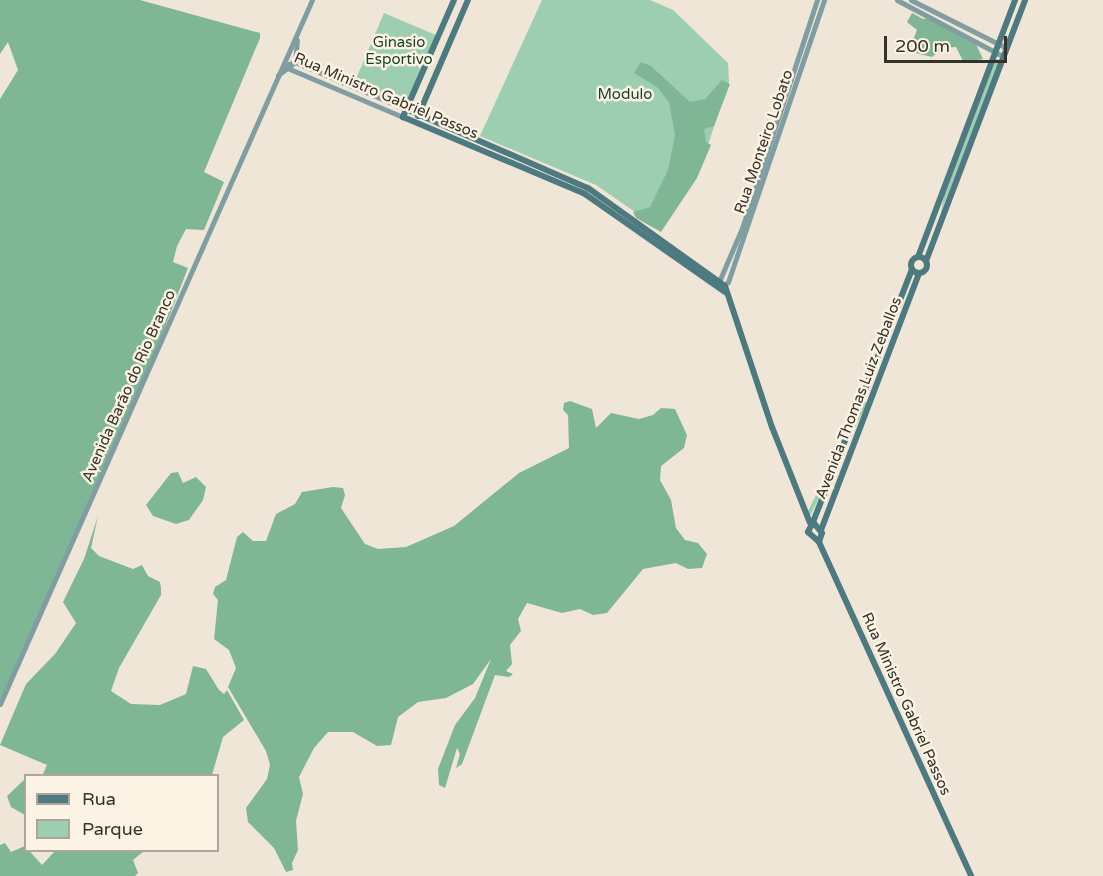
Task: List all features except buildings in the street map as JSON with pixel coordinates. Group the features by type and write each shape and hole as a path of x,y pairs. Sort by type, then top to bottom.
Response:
{"main road":[{"path":"403,117 454,0"},
{"path":"416,122 468,0"},
{"path":"1015,0 993,51 918,257 911,262 912,270 919,273 926,269 926,261 1025,0"},
{"name":"Rua Ministro Gabriel Passos","path":"406,109 514,160 604,197 721,287 812,523 821,531"},
{"name":"Rua Ministro Gabriel Passos","path":"403,117 497,152"},
{"path":"934,213 943,216"},
{"path":"918,257 926,261"},
{"name":"Avenida Thomas Luiz Zeballos","path":"812,523 912,270"},
{"name":"Avenida Thomas Luiz Zeballos","path":"821,531 919,273"},
{"path":"863,398 871,402"},
{"name":"Rua Ministro Gabriel Passos","path":"812,523 808,532 819,542 971,876"},
{"path":"819,542 821,531"}],"street":[{"name":"Avenida Barão do Rio Branco","path":"0,704 312,0"},
{"name":"Rua Monteiro Lobato","path":"773,142 817,0"},
{"name":"Rua Monteiro Lobato","path":"721,287 824,0"},
{"path":"897,0 1004,57"},
{"path":"911,0 1007,48"},
{"name":"Avenida Barão do Rio Branco","path":"277,76 291,68 295,62 298,35"},
{"name":"Rua Ministro Gabriel Passos","path":"284,66 295,62 406,109"},
{"name":"Rua Ministro Gabriel Passos","path":"284,66 403,117"}],"green space":[{"path":"0,0 140,0 260,33 260,38 204,172 224,182 204,230 186,229 177,246 173,262 188,268 149,368 0,701 0,99 18,70 8,42 0,54"},
{"name":"Modulo","path":"542,0 650,0 673,10 728,63 729,81 703,160 661,230 596,185 480,136"},
{"name":"Ginasio Esportivo","path":"384,13 439,36 408,109 353,86"},
{"path":"912,13 923,19 932,18 975,42 983,59 964,63 956,47 944,48 932,57 916,53 913,40 917,30 907,22"},
{"path":"996,59 1000,60 941,212 944,195"},
{"path":"641,62 651,66 690,102 705,99 722,80 730,84 714,126 704,129 706,142 711,145 697,178 661,232 636,218 633,212 650,207 668,170 675,135 669,102 657,87 634,73"},
{"path":"570,401 592,409 596,428 611,413 639,419 653,415 661,408 675,409 687,435 684,448 661,466 660,480 671,500 676,528 685,540 698,543 707,554 702,568 688,569 676,563 643,569 607,613 593,615 580,609 562,613 527,603 518,619 521,631 510,645 512,664 506,671 513,674 509,677 495,675 462,764 456,768 460,754 457,748 445,788 439,785 438,769 455,725 475,698 491,659 473,684 446,698 418,702 398,717 391,745 377,746 353,732 328,732 314,748 299,777 303,794 296,821 298,850 292,863 293,870 286,872 274,848 248,822 246,808 267,779 270,765 266,751 228,687 236,668 229,650 214,639 218,600 213,594 215,587 226,580 237,537 243,532 253,541 266,541 276,514 295,504 302,492 333,487 343,488 345,495 341,508 365,544 378,549 406,547 454,526 519,473 569,448 568,415 563,410 564,403"},
{"path":"864,401 868,403 809,518 805,516"},
{"path":"178,472 183,483 196,477 206,487 203,500 189,520 176,524 153,516 146,505 171,473"},
{"path":"98,516 91,548 99,556 133,569 142,565 148,576 160,582 161,595 119,668 111,691 131,704 160,705 186,694 193,666 206,669 219,690 224,694 227,690 244,720 223,737 212,774 43,774 47,765 0,745 26,684 55,654 76,623 63,602 84,559"},
{"path":"24,780 24,814 11,807 7,796"},
{"path":"5,843 11,852 24,846 24,852 30,852 42,865 54,852 143,852 133,860 138,873 135,876 0,876 0,845"}]}
